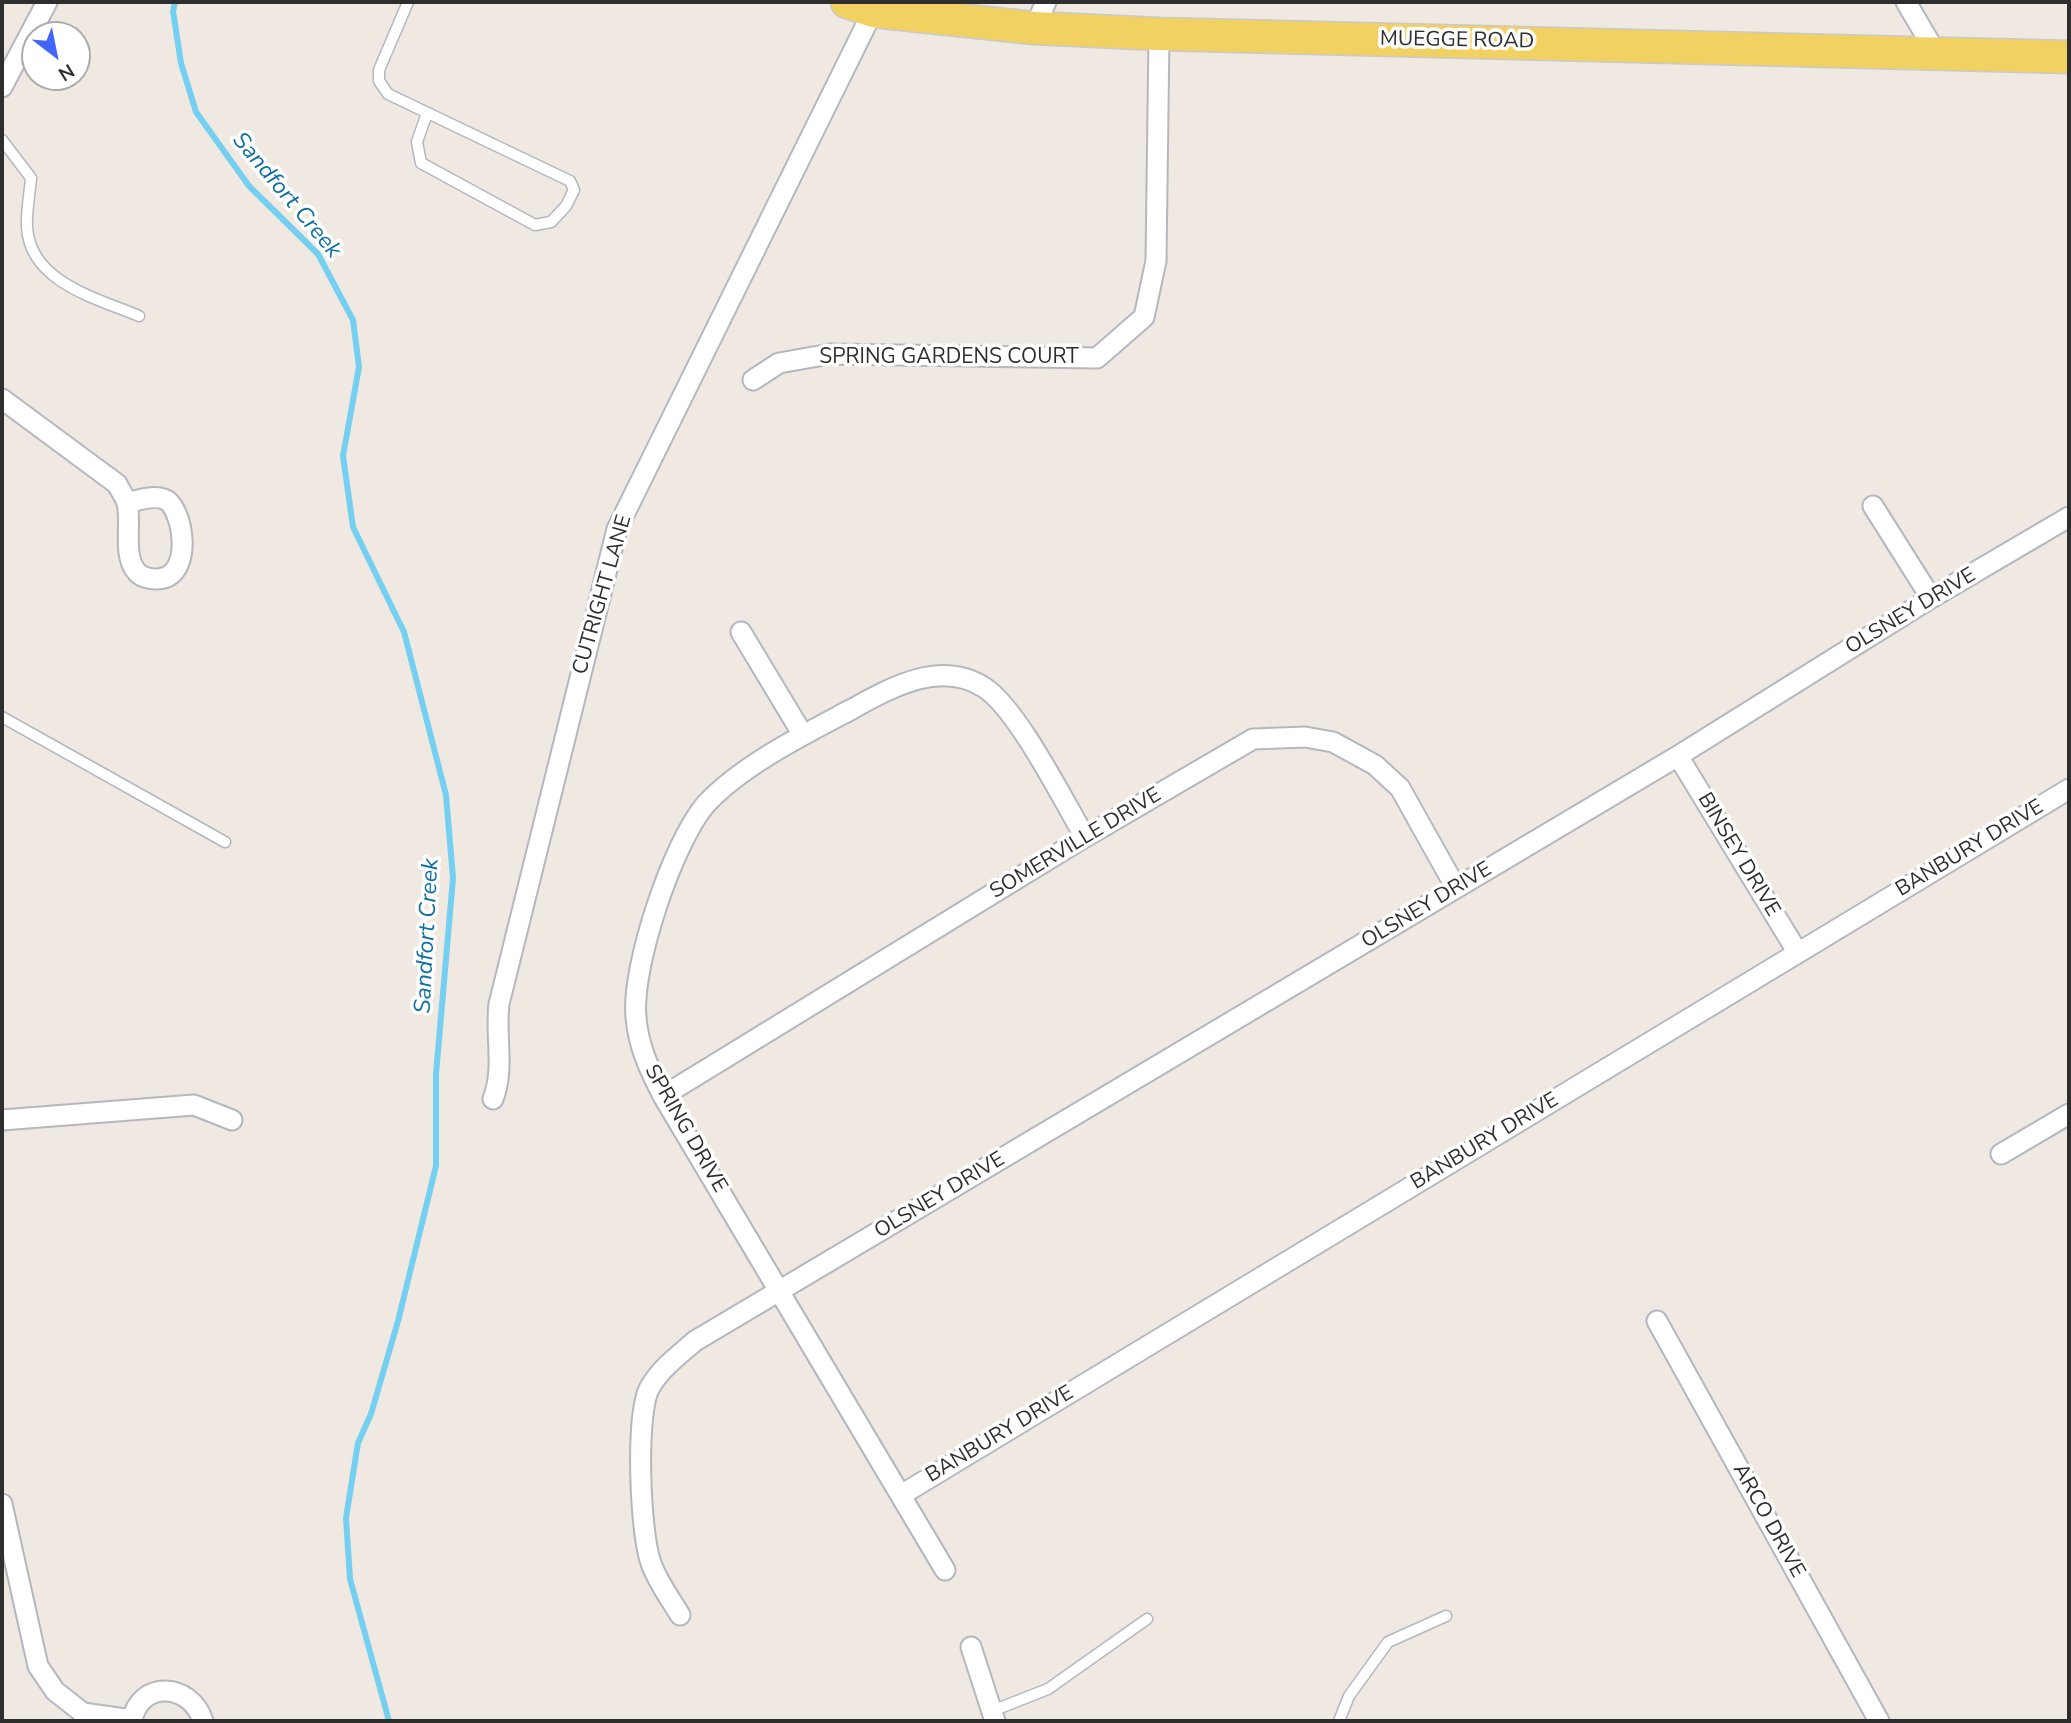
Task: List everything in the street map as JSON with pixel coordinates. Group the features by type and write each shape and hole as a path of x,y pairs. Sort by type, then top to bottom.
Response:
{"main road":[{"name":"MUEGGE ROAD","path":"860,6 1040,15 1159,34 2069,57"}],"street":[{"path":"2,87 47,2"},
{"path":"1906,2 1936,52"},
{"name":"CUTRIGHT LANE","path":"493,1099 500,1070 496,1027 499,1004 617,529 860,6"},
{"name":"SPRING GARDENS COURT","path":"752,380 779,363 830,354 1097,358 1144,317 1156,261 1159,34"},
{"path":"2,399 117,484 127,503"},
{"path":"1873,506 1931,598"},
{"name":"OLSNEY DRIVE","path":"680,1615 650,1563 641,1417 649,1388 670,1362 695,1341 1678,757 1931,598 2069,517"},
{"path":"741,632 803,735"},
{"name":"SPRING DRIVE","path":"945,1570 643,1058 635,1016 638,984 656,904 682,844 706,804 745,773 803,735 900,683 928,676 958,678 985,688 1009,711 1085,837"},
{"name":"SOMERVILLE DRIVE","path":"663,1096 1085,837 1253,739 1305,737 1333,742 1358,754 1401,788 1457,888"},
{"name":"BINSEY DRIVE","path":"1678,757 1798,953"},
{"name":"BANBURY DRIVE","path":"901,1494 2069,789"},
{"path":"2,1120 194,1105 232,1119"},
{"path":"2001,1154 2069,1114"},
{"name":"ARCO DRIVE","path":"1657,1321 1879,1721"},
{"path":"2,1504 38,1666 55,1691 83,1713 132,1721 139,1704 148,1696 171,1691 192,1701 203,1721"},
{"path":"971,1647 993,1716"}],"lane":[{"path":"408,2 379,69 379,80 388,94 570,181 573,190 566,206 551,222 535,225 421,163 417,142 427,113"},
{"path":"2,141 32,178 27,228 37,261 64,283 139,316"},
{"path":"2,717 225,842"},
{"path":"1339,1721 1349,1696 1388,1642 1446,1616"},
{"path":"993,1716 1048,1689 1147,1619"}],"waterway":[{"name":"Sandfort Creek","path":"175,2 173,11 181,63 196,112 249,186 318,254 353,320 359,367 343,456 353,527 404,632 446,795 453,878 436,1074 436,1166 398,1321 371,1414 358,1443 346,1518 350,1579 389,1721"}]}
